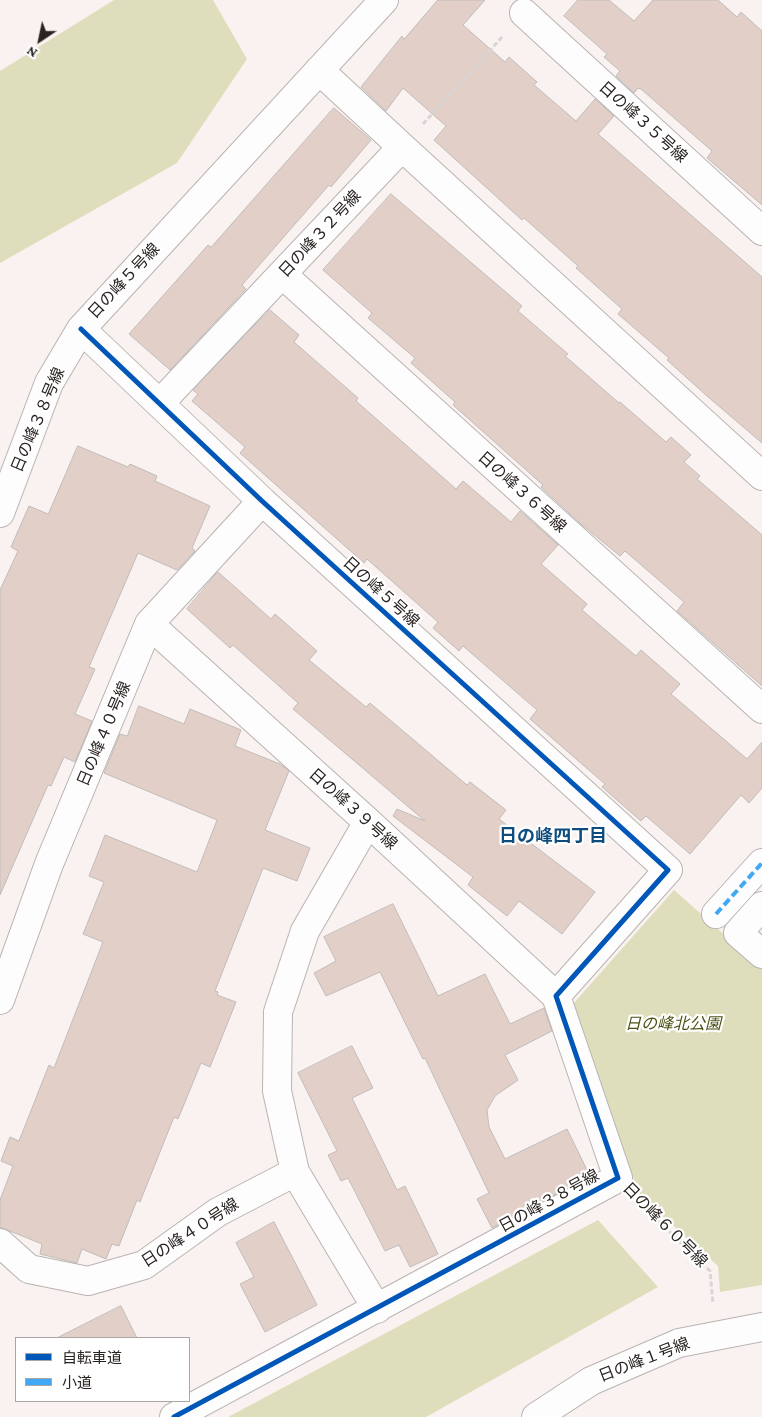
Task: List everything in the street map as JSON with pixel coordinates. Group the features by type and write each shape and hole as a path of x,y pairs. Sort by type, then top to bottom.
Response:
{"street":[{"name":"日の峰５号線","path":"384,0 81,329 262,501 668,870 556,996"},
{"name":"日の峰３５号線","path":"523,4 762,231"},
{"path":"319,70 762,476"},
{"name":"日の峰３２号線","path":"160,403 402,147"},
{"name":"日の峰３６号線","path":"282,274 762,709"},
{"name":"日の峰３８号線","path":"0,513 49,383 81,329"},
{"name":"日の峰４０号線","path":"0,1000 49,864 150,624 262,501"},
{"name":"日の峰３９号線","path":"150,624 556,996"},
{"path":"368,822 305,931 278,1012 277,1091 295,1172 377,1309"},
{"path":"716,914 762,863"},
{"path":"762,906 738,933 762,954"},
{"name":"日の峰３８号線","path":"174,1417 618,1178 556,996"},
{"name":"日の峰４０号線","path":"0,1243 29,1269 88,1281 144,1265 218,1212 295,1172"},
{"name":"日の峰１号線","path":"536,1417 591,1381 679,1343 762,1327"}],"path":[{"path":"402,147 523,4"}],"green space":[{"path":"114,0 213,0 247,59 177,163 0,263 0,71"},
{"name":"日の峰北公園","path":"674,890 762,968 762,1285 720,1292 718,1266 639,1195 573,1004"},
{"path":"598,1220 658,1287 426,1417 228,1417"}],"building":[{"path":"438,0 485,0 463,25 505,62 509,57 537,82 534,85 576,121 595,99 614,116 598,134 762,277 762,443 707,396 667,360 669,358 618,314 622,309 576,268 578,266 524,218 522,220 434,140 446,126 403,88 386,111 361,87 402,36 404,39"},
{"path":"578,0 609,0 634,21 653,0 718,0 737,17 741,12 762,31 762,205 707,158 712,151 641,89 638,88 634,93 616,76 620,71 604,57 607,54 564,16"},
{"path":"334,108 371,140 242,285 246,289 170,370 129,334 208,245 211,247"},
{"path":"391,194 522,306 518,311 568,354 565,356 619,403 666,442 671,437 691,455 684,462 700,476 697,479 762,535 762,686 677,611 684,602 625,551 620,556 581,524 541,487 543,485 453,405 455,402 411,363 415,358 368,318 372,313 323,270"},
{"path":"270,310 299,335 294,342 358,398 356,401 456,489 463,481 511,522 520,511 558,545 541,564 587,604 582,610 636,656 641,650 680,684 671,694 747,759 762,742 762,788 749,803 741,795 690,854 646,816 641,821 602,787 605,784 530,719 537,710 463,646 459,651 433,628 438,622 367,559 364,563 240,453 245,447 192,401 198,394 193,390"},
{"path":"78,446 128,467 130,464 157,476 155,481 210,506 192,548 195,551 177,570 138,553 89,667 95,669 75,714 92,721 75,762 64,757 51,786 48,785 0,895 0,590 18,551 11,547 29,506 48,514"},
{"path":"218,572 271,619 275,614 317,651 309,660 366,707 370,703 467,785 470,782 506,810 499,819 595,892 562,934 519,901 507,916 468,885 473,877 393,816 397,809 425,821 293,709 298,703 233,645 230,648 187,609"},
{"path":"139,706 184,724 190,709 241,730 235,746 280,764 289,771 265,830 310,848 297,881 263,868 215,991 218,992 217,995 236,1002 210,1067 201,1063 178,1119 174,1117 140,1202 137,1200 119,1246 112,1244 106,1259 82,1249 77,1263 40,1254 42,1244 0,1227 0,1200 13,1166 1,1161 10,1137 19,1141 49,1065 54,1068 103,942 83,934 104,882 89,876 105,835 197,872 217,820 104,773 120,734 127,736"},
{"path":"393,904 438,996 485,974 510,1024 544,1008 552,1031 505,1055 518,1080 495,1096 487,1110 489,1127 505,1159 567,1129 590,1176 492,1228 477,1199 489,1193 425,1058 423,1059 380,972 326,996 314,973 336,961 324,937"},
{"path":"352,1046 373,1088 352,1098 397,1190 405,1186 438,1254 410,1267 399,1245 385,1251 348,1178 341,1181 328,1155 337,1151 298,1073"},
{"path":"274,1222 317,1305 265,1332 240,1284 254,1277 236,1243"},
{"path":"121,1306 136,1337 59,1337"}],"marked path":[{"path":"716,914 762,863"}],"cycle path":[{"path":"81,329 262,501 668,870 556,996 618,1178 174,1417"}],"district":[{"name":"日の峰四丁目","path":"553,836"}]}
